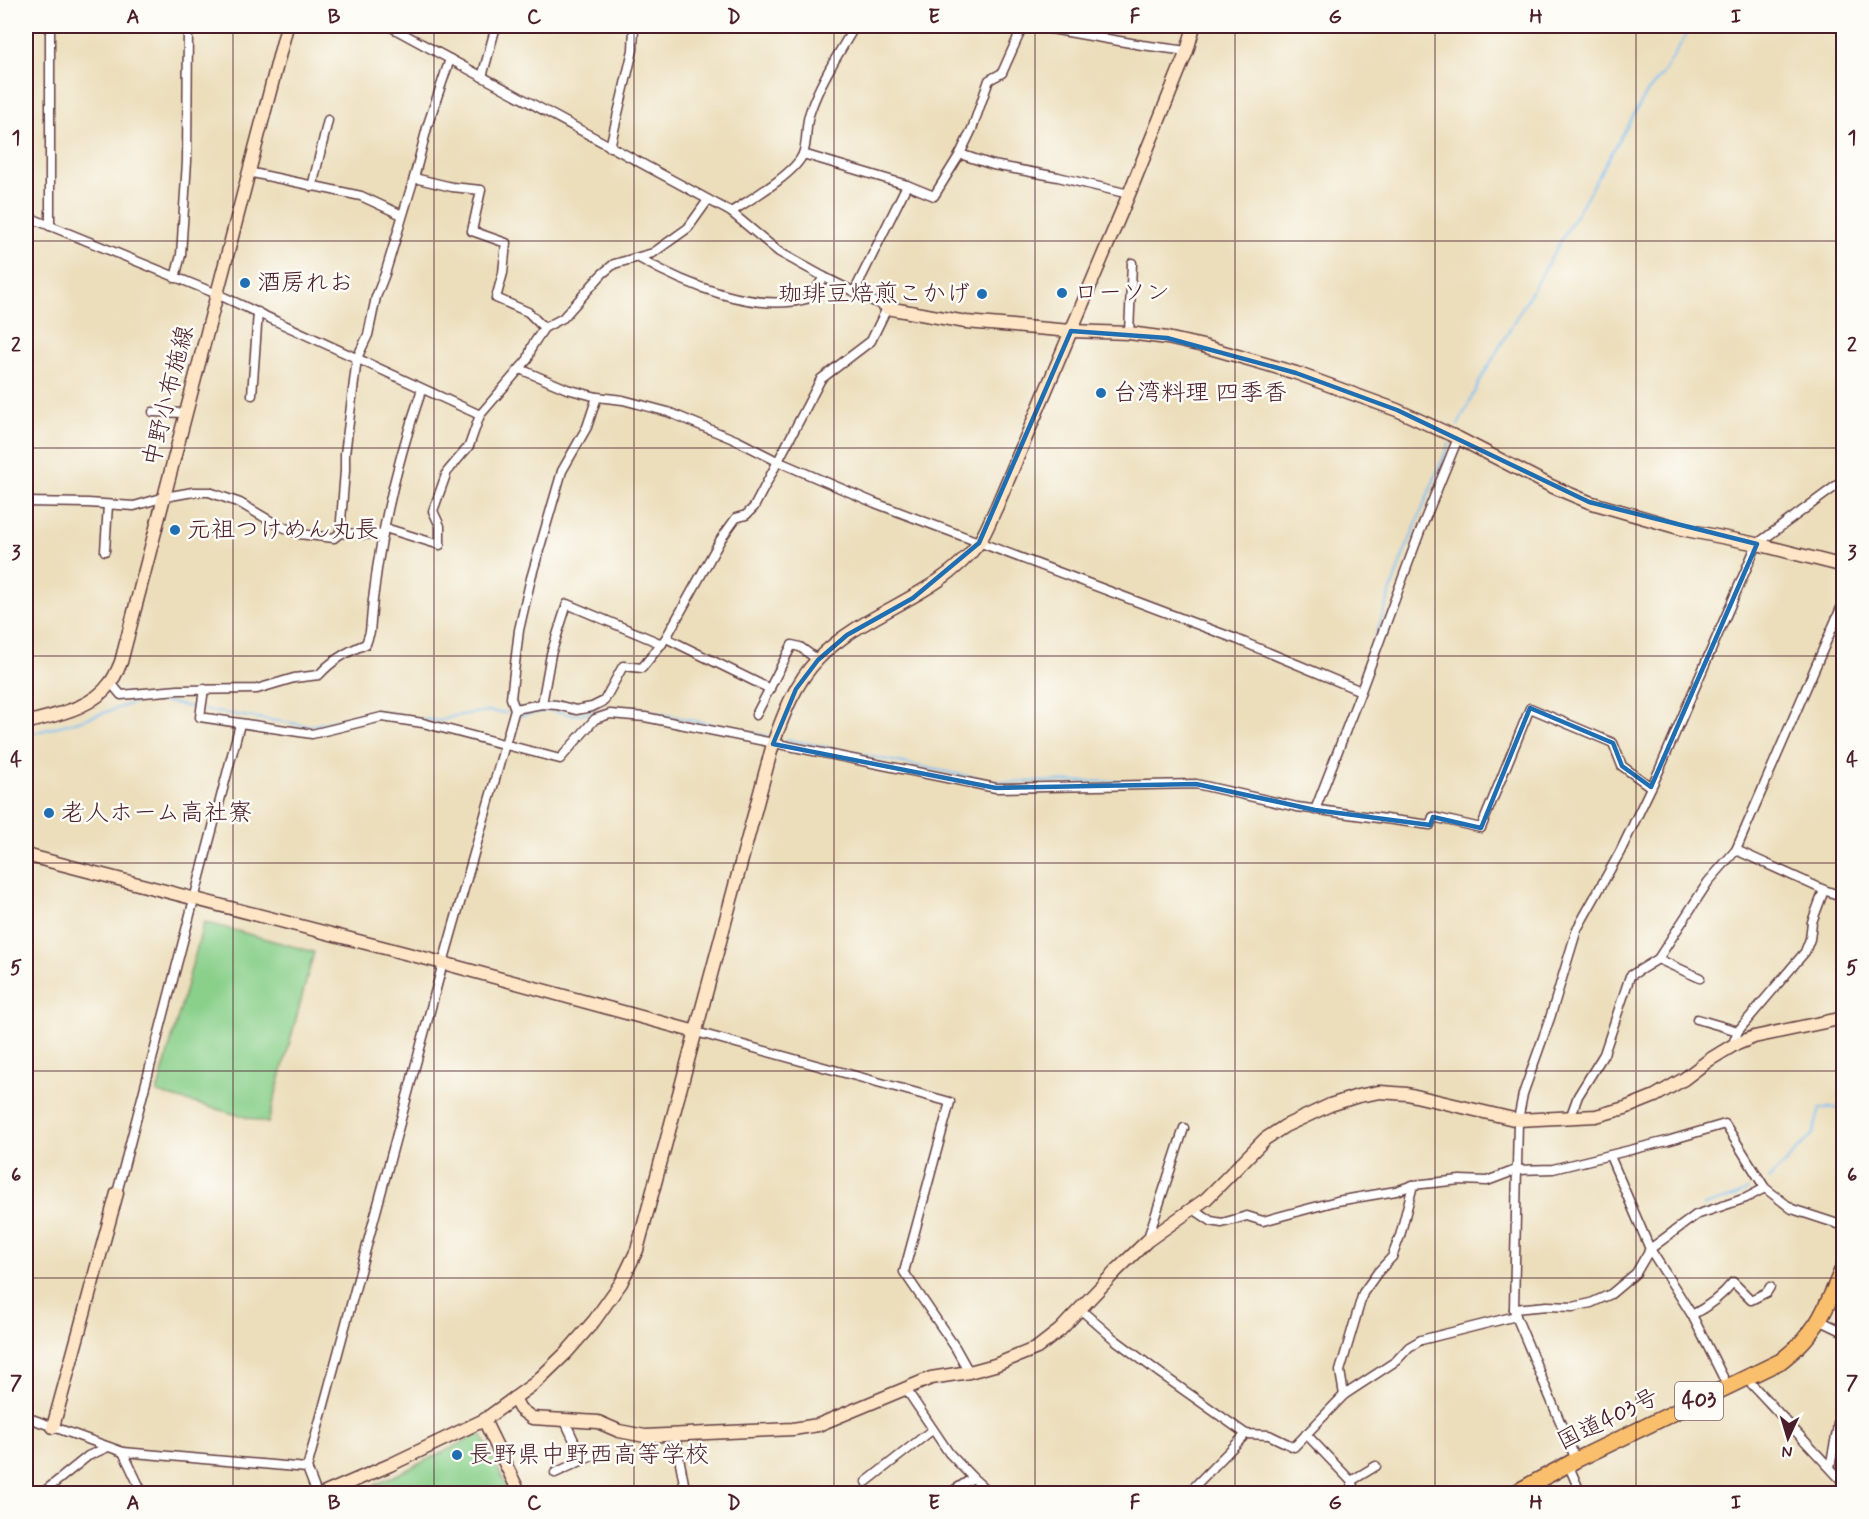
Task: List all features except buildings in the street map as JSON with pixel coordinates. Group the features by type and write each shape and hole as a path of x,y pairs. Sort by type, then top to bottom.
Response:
{"highway":[{"name":"国道403号","path":"1513,1494 1572,1462 1781,1361 1800,1347 1821,1321 1844,1266"}],"street":[{"path":"50,26 50,226"},
{"path":"175,278 181,255 186,161 188,26"},
{"name":"中野小布施線","path":"26,723 60,714 98,696 111,683 121,662 287,26"},
{"path":"391,26 731,212 779,252 886,308 966,322 1071,331 1129,333 1194,344 1296,373 1397,410 1458,438 1551,486 1590,502 1686,530 1757,544 1844,566"},
{"path":"482,77 496,26"},
{"path":"610,147 633,50 634,26"},
{"path":"731,212 761,193 789,171 803,154 809,114 823,81 853,29 836,26"},
{"path":"803,154 907,185 934,196 960,154 972,129 989,80 1002,73 1023,26"},
{"path":"1034,26 1187,51"},
{"path":"323,1494 484,1420 535,1383 566,1353 594,1321 621,1283 637,1251 773,744 785,710 796,689 818,660 847,635 913,598 956,567 979,543 997,506 1129,194 1187,51 1194,26"},
{"path":"26,502 134,506 165,496 209,492 240,503 274,523 299,534 334,538 340,532 345,454 357,358 368,335 376,297 450,59"},
{"path":"312,187 328,120"},
{"path":"960,154 993,165 1058,177 1129,194"},
{"path":"248,172 361,196 402,215"},
{"path":"414,178 452,187 481,190 472,231 506,243 503,273 496,298 528,312 544,328"},
{"path":"854,292 907,185"},
{"path":"340,532 384,532 440,545 440,526 433,511 447,472 469,446 480,415 528,359 532,346 544,328 563,318 602,274 614,264 653,253 688,228 708,200"},
{"path":"26,216 217,294 480,415"},
{"path":"639,258 668,275 740,299 758,302 799,301 810,298 824,277"},
{"path":"1129,333 1132,263"},
{"path":"515,709 542,704 576,710 604,701 623,666 642,668 664,641 721,539 736,518 746,515 754,507 821,379 870,341 886,308"},
{"path":"252,395 258,312"},
{"path":"520,369 567,389 668,412 875,503 1236,639 1361,691"},
{"path":"111,683 121,695 204,689 257,689 294,678 319,675 327,666 348,651 366,644 370,632 384,532 397,468 422,389"},
{"path":"317,1494 308,1468 443,963 515,709 511,698 519,630 531,578 562,471 587,427 597,397"},
{"path":"153,412 186,413"},
{"path":"1315,810 1419,534 1458,438"},
{"path":"1581,1494 1572,1462 1515,1313 1516,1170 1518,1120 1523,1094 1550,1018 1577,929 1620,852 1651,787 1757,544 1844,480"},
{"path":"105,551 108,505"},
{"path":"1570,1118 1578,1096 1604,1054 1630,976 1658,958 1708,882 1736,849 1844,601"},
{"path":"542,704 551,654 567,604 664,641 770,689"},
{"path":"756,715 792,645 800,647 818,660"},
{"path":"204,689 200,717 312,734 382,717 423,723 560,759 595,719 610,714 645,717 996,788 1196,784 1315,810 1355,813 1391,821 1430,825 1433,817 1482,828 1530,708 1613,743 1622,766 1651,787"},
{"path":"53,1427 240,724"},
{"path":"1736,849 1844,897"},
{"path":"26,855 443,963 950,1102 904,1272 955,1347 969,1372"},
{"path":"1732,1046 1738,1031 1805,952 1810,939 1812,922 1824,890"},
{"path":"1658,958 1700,978"},
{"path":"514,1398 520,1409 532,1418 598,1422 619,1431 645,1436 793,1429 818,1425 931,1378 995,1365 1037,1348 1060,1330 1147,1242 1193,1209 1240,1166 1265,1139 1330,1105 1380,1092 1407,1094 1518,1120 1596,1116 1655,1096 1684,1079 1708,1060 1754,1037 1844,1018"},
{"path":"1697,1019 1738,1031"},
{"path":"1193,1209 1211,1221 1222,1224 1247,1216 1263,1221 1286,1213 1396,1191 1413,1185 1460,1180 1487,1182 1516,1170 1553,1169 1610,1156 1725,1124 1765,1188 1792,1209 1844,1226"},
{"path":"1147,1242 1184,1128"},
{"path":"1610,1156 1650,1249 1692,1315 1728,1387"},
{"path":"1344,1395 1340,1371 1363,1293 1392,1257 1401,1236 1413,1185"},
{"path":"1080,1309 1114,1339 1246,1434 1269,1435 1294,1447 1344,1395 1396,1361 1408,1347 1421,1340 1515,1313 1547,1306 1573,1307 1592,1303 1611,1294 1636,1273 1650,1249 1696,1215 1746,1198 1765,1188"},
{"path":"1692,1315 1709,1306 1733,1282 1751,1300 1767,1292 1770,1287"},
{"path":"1821,1321 1844,1332"},
{"path":"1746,1378 1843,1483"},
{"path":"1830,1467 1843,1385"},
{"path":"906,1389 949,1453 972,1478 991,1494"},
{"path":"26,1417 123,1452 308,1468"},
{"path":"564,1419 583,1460"},
{"path":"484,1420 520,1494"},
{"path":"866,1482 932,1430"},
{"path":"1187,1494 1246,1434"},
{"path":"1306,1434 1351,1481 1356,1494"},
{"path":"675,1436 686,1494"},
{"path":"41,1494 87,1456 108,1447"},
{"path":"123,1452 143,1494"},
{"path":"555,1473 594,1455"},
{"path":"1351,1481 1376,1466"},
{"path":"948,1494 972,1478"}],"highlighted area":[{"path":"1071,331 1167,338 1296,373 1397,410 1589,502 1757,544 1651,787 1622,766 1613,743 1530,708 1481,828 1433,817 1430,825 1315,810 1196,784 996,788 773,744 796,689 818,660 847,635 913,598 979,543"}],"green space":[{"path":"204,922 314,952 268,1123 157,1093"},
{"name":"長野県中野西高等学校","path":"480,1434 510,1493 359,1493"}],"waterway":[{"path":"1458,425 1481,379 1646,94 1665,71 1691,26"},
{"path":"1362,676 1401,561 1449,444"},
{"path":"26,735 82,720 148,698 199,709"},
{"path":"520,716 549,710 572,715 609,709 646,711 767,736"},
{"path":"204,710 310,726 375,711 414,718"},
{"path":"423,719 439,721 487,711 507,713"},
{"path":"786,739 996,782 1148,781"},
{"path":"1199,781 1225,786"},
{"path":"1768,1180 1813,1134 1820,1108 1844,1108"},
{"path":"1704,1206 1736,1196 1748,1189"}],"place":[{"name":"酒房れお","path":"245,283"},
{"name":"ローソン","path":"1062,293"},
{"name":"珈琲豆焙煎こかげ","path":"982,294"},
{"name":"台湾料理 四季香","path":"1101,393"},
{"name":"元祖つけめん丸長","path":"175,530"},
{"name":"老人ホーム高社寮","path":"49,813"},
{"name":"長野県中野西高等学校","path":"457,1455"}]}
